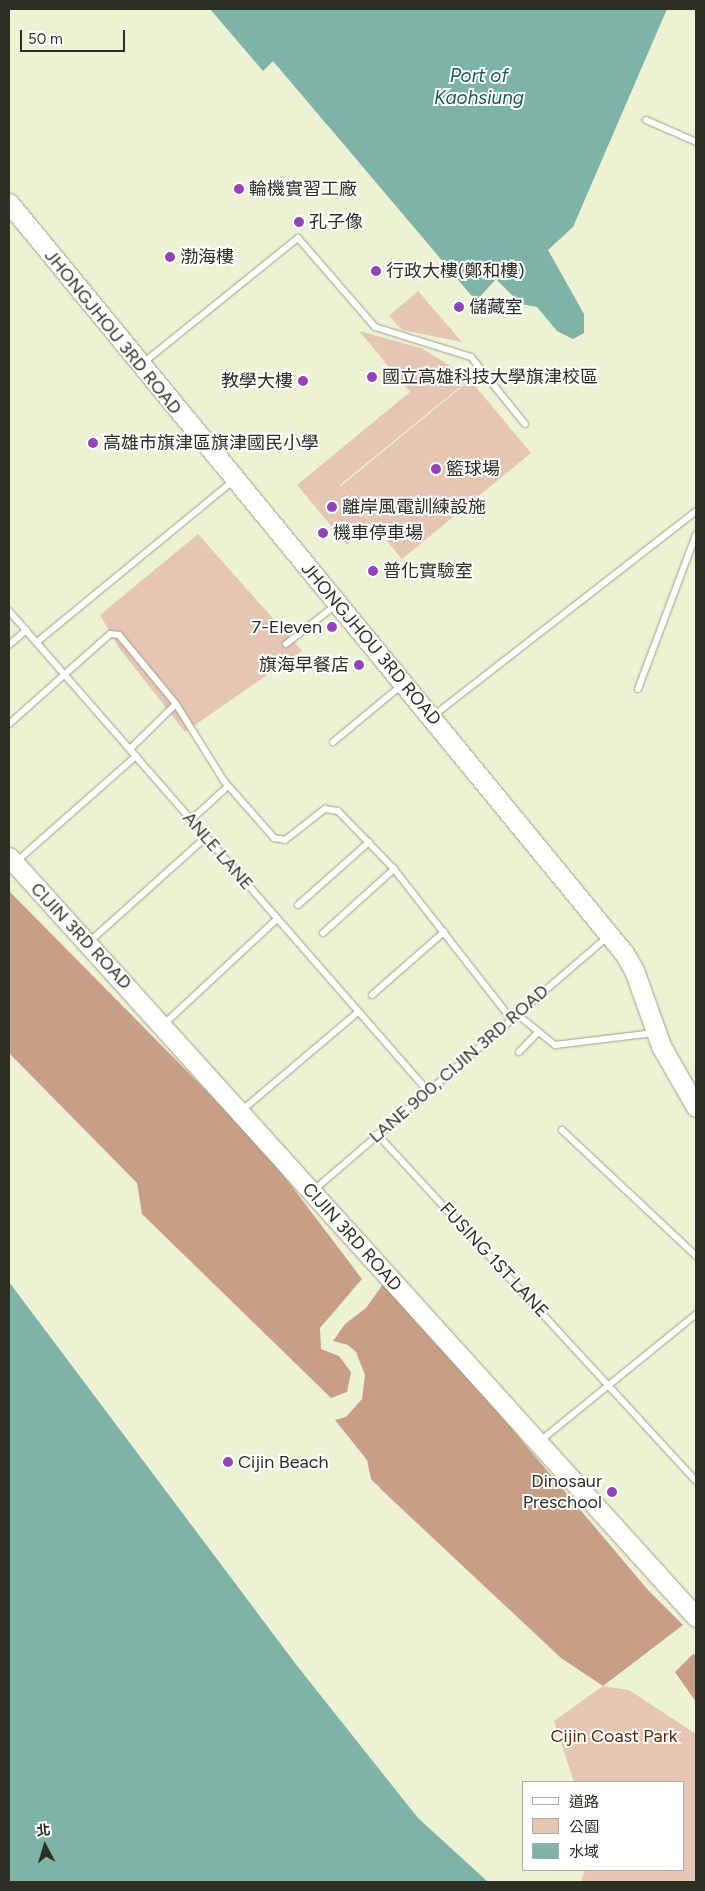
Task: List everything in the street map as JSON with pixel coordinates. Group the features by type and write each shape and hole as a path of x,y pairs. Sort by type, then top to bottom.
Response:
{"street":[{"name":"JHONGJHOU 3RD ROAD","path":"9,203 234,480 432,717 608,936 624,953 634,970 656,1032 677,1079 696,1107"},
{"name":"CIJIN 3RD ROAD","path":"11,860 241,1111 311,1192 539,1441 696,1617"}],"lane":[{"path":"646,120 696,142"},
{"path":"140,365 298,238 375,328 471,357 525,424"},
{"path":"37,642 234,480"},
{"path":"432,717 696,511"},
{"path":"638,689 696,535"},
{"path":"286,644 337,604"},
{"name":"ANLE LANE","path":"9,611 426,1090"},
{"path":"9,645 26,630"},
{"path":"9,724 64,673 110,634 115,633 176,704 228,786 274,838 280,841 325,809 338,811 394,869 512,1020"},
{"path":"333,742 404,684"},
{"path":"130,749 176,704"},
{"path":"11,860 136,756"},
{"path":"191,820 228,786"},
{"path":"88,944 206,837"},
{"path":"298,905 369,842"},
{"path":"323,933 394,869"},
{"path":"163,1025 277,918"},
{"path":"372,995 444,932"},
{"name":"LANE 900, CIJIN 3RD ROAD","path":"311,1192 426,1090 518,1015 608,936"},
{"path":"241,1111 358,1012"},
{"path":"518,1015 550,1044 560,1046 656,1032"},
{"path":"519,1052 538,1032"},
{"path":"562,1130 696,1256"},
{"name":"FUSING 1ST LANE","path":"377,1134 612,1386 696,1481"},
{"path":"539,1441 612,1386 696,1314"}],"green space":[{"path":"418,291 462,342 402,330 389,316"},
{"path":"359,331 421,348 455,369 466,382 340,485 372,524 347,545 297,485 410,392"},
{"name":"籃球場","path":"470,380 531,453 402,559 341,486"},
{"path":"198,534 302,651 185,732 119,648 100,615"},
{"name":"Cijin Coast Park","path":"603,1686 629,1690 696,1734 696,1882 581,1882 585,1871 685,1871 685,1781 574,1781 554,1721"}],"shaded area":[{"path":"9,891 262,1147 362,1279 320,1328 321,1349 339,1356 351,1372 347,1392 331,1398 142,1214 137,1183 9,1053"},
{"path":"386,1280 648,1590 683,1625 603,1686 561,1658 387,1495 371,1479 367,1460 335,1420 346,1417 362,1399 365,1375 356,1352 348,1345 333,1341 345,1324 366,1308"},
{"path":"693,1654 696,1655 696,1702 675,1672"}],"water":[{"name":"Port of Kaohsiung","path":"210,9 667,9 573,227 548,250 584,314 584,333 573,339 557,331 537,307 521,304 496,279 476,301 273,61 263,71"},
{"path":"9,1282 298,1667 418,1818 488,1882 9,1882"}],"pier":[{"path":"328,126 456,277 326,128"}],"place":[{"name":"輪機實習工廠","path":"239,189"},
{"name":"孔子像","path":"299,222"},
{"name":"渤海樓","path":"170,257"},
{"name":"行政大樓(鄭和樓)","path":"376,271"},
{"name":"儲藏室","path":"459,307"},
{"name":"國立高雄科技大學旗津校區","path":"372,377"},
{"name":"教學大樓","path":"303,381"},
{"name":"高雄市旗津區旗津國民小學","path":"93,443"},
{"name":"籃球場","path":"436,469"},
{"name":"離岸風電訓練設施","path":"332,507"},
{"name":"機車停車場","path":"323,533"},
{"name":"普化實驗室","path":"373,571"},
{"name":"7-Eleven","path":"332,627"},
{"name":"旗海早餐店","path":"359,665"},
{"name":"Cijin Beach","path":"228,1462"},
{"name":"Dinosaur Preschool","path":"612,1492"}]}
